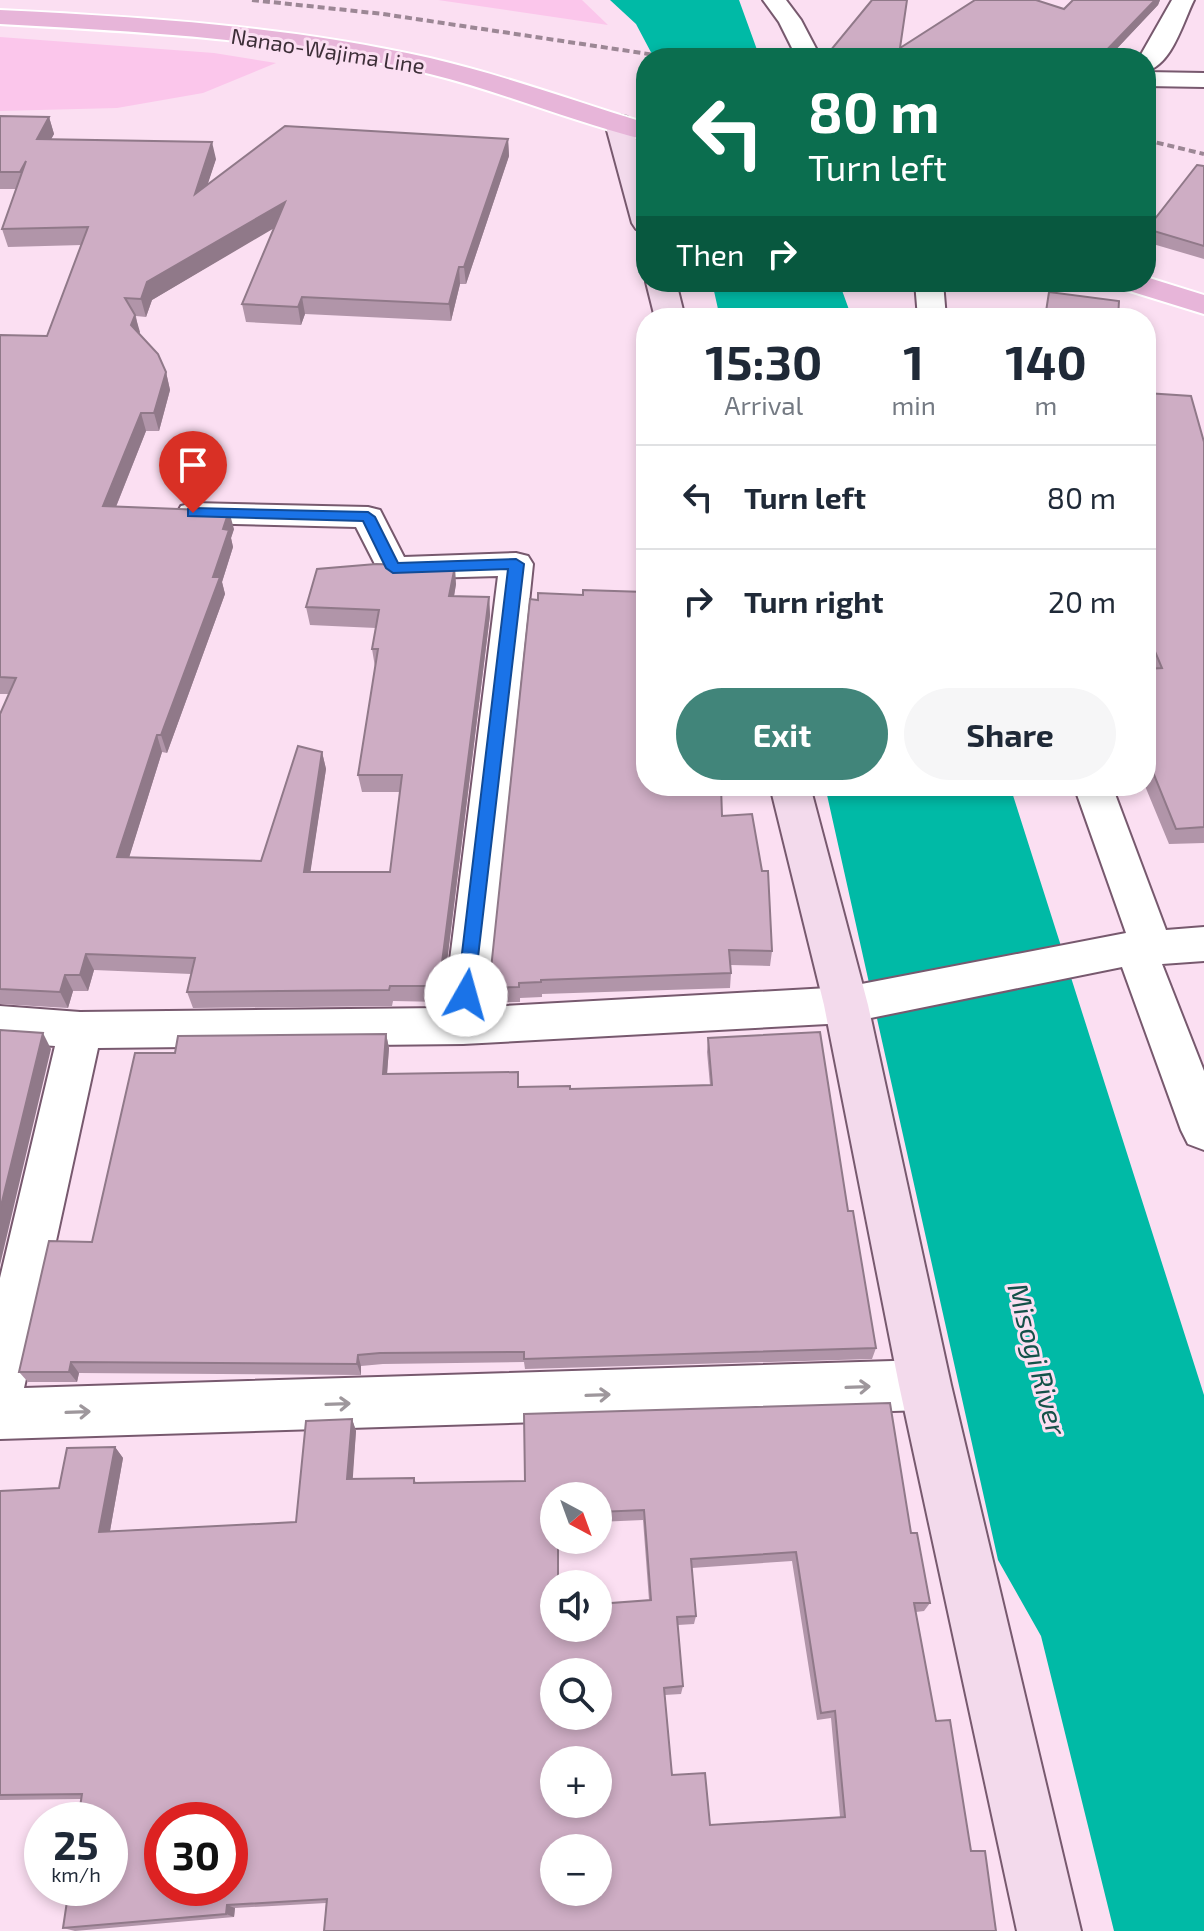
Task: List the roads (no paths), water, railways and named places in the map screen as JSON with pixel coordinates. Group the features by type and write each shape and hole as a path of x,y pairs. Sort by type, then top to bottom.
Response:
{"main road":[{"name":"Nanao-Wajima Line","path":"0,17 186,29 339,49 430,66 636,128"},
{"path":"1156,290 1204,305"}],"street":[{"path":"774,0 790,20 804,48"},
{"path":"1156,53 1183,0"},
{"path":"1156,79 1204,80"},
{"path":"618,123 636,187"},
{"path":"193,513 368,517 393,568 516,564 463,1026"},
{"path":"793,796 846,1005 925,1385 1049,1931"},
{"path":"1096,796 1136,949 1204,1130"},
{"path":"0,1024 80,1030 463,1026 846,1005 1136,949 1204,944"},
{"path":"0,1386 80,1030"},
{"path":"0,1414 925,1385"}],"water":[{"path":"610,0 739,0 756,48 649,48 636,24"},
{"path":"714,292 843,292 848,308 718,308"},
{"name":"Misogi River","path":"827,796 1013,796 1204,1395 1204,1931 1114,1931 1041,1636 998,1560"}],"railway":[{"path":"252,0 383,14 636,52"},
{"path":"1156,142 1204,154"}]}
